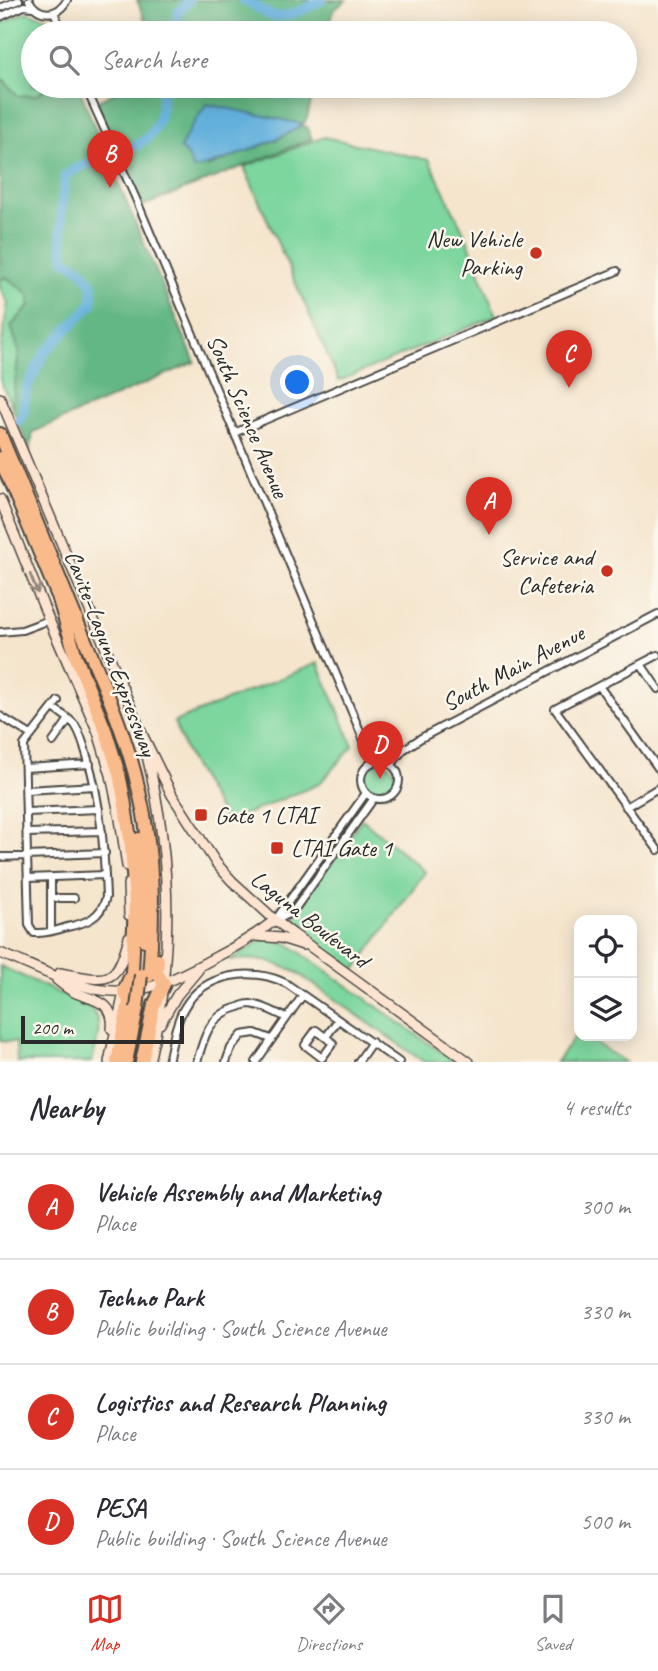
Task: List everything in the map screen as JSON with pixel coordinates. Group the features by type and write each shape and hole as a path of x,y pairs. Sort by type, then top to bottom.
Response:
{"highway":[{"name":"Cavite–Laguna Expressway","path":"0,434 10,468 62,594 115,735 132,794 144,883 145,975 134,1062"},
{"name":"Cavite–Laguna Expressway","path":"0,458 10,468"},
{"path":"62,594 96,645 127,720 151,810 157,848 160,900 157,972 164,984 155,1005 142,1062"},
{"path":"62,594 77,659 106,732 119,774 131,846 135,902 132,973 124,992 129,1001 117,1062"},
{"name":"Cavite–Laguna Expressway","path":"125,1062 141,1009"}],"main road":[{"name":"Laguna Boulevard","path":"0,398 142,736 167,785 216,863 238,888 275,920 470,1062"},
{"path":"0,500 98,732 111,775 120,820 126,863 129,937 124,992 108,1062"},
{"name":"Laguna Boulevard","path":"142,736 157,800 168,907 164,984 157,1032"},
{"path":"0,953 85,986 124,992 164,984 255,936 275,920"},
{"path":"255,936 281,938 311,948"},
{"path":"41,969 90,978 108,977 115,973 121,964 129,937"},
{"path":"166,961 173,969 187,973"},
{"path":"149,1062 157,1032 171,1003 201,966"},
{"path":"41,969 74,992 95,999 108,1009 113,1022 108,1062"}],"street":[{"path":"0,8 19,0"},
{"path":"29,0 33,7"},
{"path":"0,17 24,6 42,12 54,12 62,8 67,0"},
{"path":"54,12 58,21"},
{"name":"South Science Avenue","path":"91,98 125,173 373,762"},
{"path":"234,433 617,271"},
{"name":"South Main Avenue","path":"392,764 403,750 421,738 658,614"},
{"path":"0,632 22,630 49,620"},
{"path":"658,655 555,709 658,850"},
{"path":"640,664 658,689"},
{"path":"598,686 658,768"},
{"path":"53,708 69,719 80,735 90,764 102,831 106,897 100,912 86,923 38,933 31,930 29,925 24,745 58,701"},
{"path":"0,716 31,735"},
{"path":"53,742 69,719"},
{"path":"373,762 392,764 399,776 397,789 387,797 374,797 366,793 362,785 362,775 366,767 373,762"},
{"path":"25,768 90,764"},
{"path":"26,790 95,786"},
{"path":"626,807 658,788"},
{"path":"275,920 366,793"},
{"path":"275,920 292,913 374,797"},
{"path":"26,812 99,809"},
{"path":"27,833 102,831"},
{"path":"0,857 104,853"},
{"path":"28,878 105,875"},
{"path":"51,877 51,932"},
{"path":"51,898 74,898"},
{"path":"168,1062 183,1009 196,993 214,981 249,974 279,980 399,1062"},
{"path":"256,1062 303,995"},
{"path":"197,1062 210,1025 228,1010 249,1004 287,1018"},
{"path":"326,1037 338,1020"},
{"path":"316,1030 326,1037 333,1043 322,1058 305,1045 316,1030"},
{"path":"226,1062 231,1048 242,1035 255,1033 271,1039"},
{"path":"358,1062 372,1042"}],"green space":[{"path":"137,0 346,0 333,11 331,21 145,21"},
{"path":"26,12 49,18 50,21 21,21 21,96 0,80 0,24"},
{"path":"0,80 21,98 83,98 195,362 33,432 30,450 12,407 19,351 11,326 30,306 29,294 6,277 0,280"},
{"path":"104,98 312,98 303,124 276,119 207,167 278,139 300,126 307,127 312,139 143,206 96,102"},
{"path":"324,137 429,160 468,241 496,316 339,381 244,167"},
{"path":"6,277 29,294 30,306 11,326 19,351 12,407 0,380 0,354 8,303 0,288 0,280"},
{"path":"318,663 353,746 319,784 226,822 189,759 174,722"},
{"path":"380,763 391,768 396,779 391,790 380,795 369,790 364,779 369,768"},
{"path":"362,819 425,872 354,971 295,928 294,915"},
{"path":"268,939 287,943 455,1062 424,1062 296,972 271,962 242,959 229,961 260,941"},
{"path":"0,966 90,1007 95,1013 98,1026 92,1062 17,1062 16,1042 0,1041"},
{"path":"574,1037 574,1041 592,1041 625,1062 556,1062"}],"water":[{"path":"207,104 303,124 269,142 220,162 193,169 180,148"}],"waterway":[{"path":"177,21 177,14 189,0"},
{"path":"242,0 273,16 298,12 322,0"},
{"path":"0,442 23,415 26,389 45,352 92,304 93,286 82,270 65,260 61,218 65,176 82,166 129,149 148,137 159,117 162,98"}],"place":[{"name":"Techno Park","path":"110,188"},
{"name":"New Vehicle Parking","path":"536,253"},
{"name":"Logistics and Research Planning","path":"569,388"},
{"name":"Vehicle Assembly and Marketing","path":"489,535"},
{"name":"Service and Cafeteria","path":"607,571"},
{"name":"PESA","path":"380,779"},
{"name":"Gate 1 LTAI","path":"201,815"},
{"name":"LTAI Gate 1","path":"277,848"}]}
